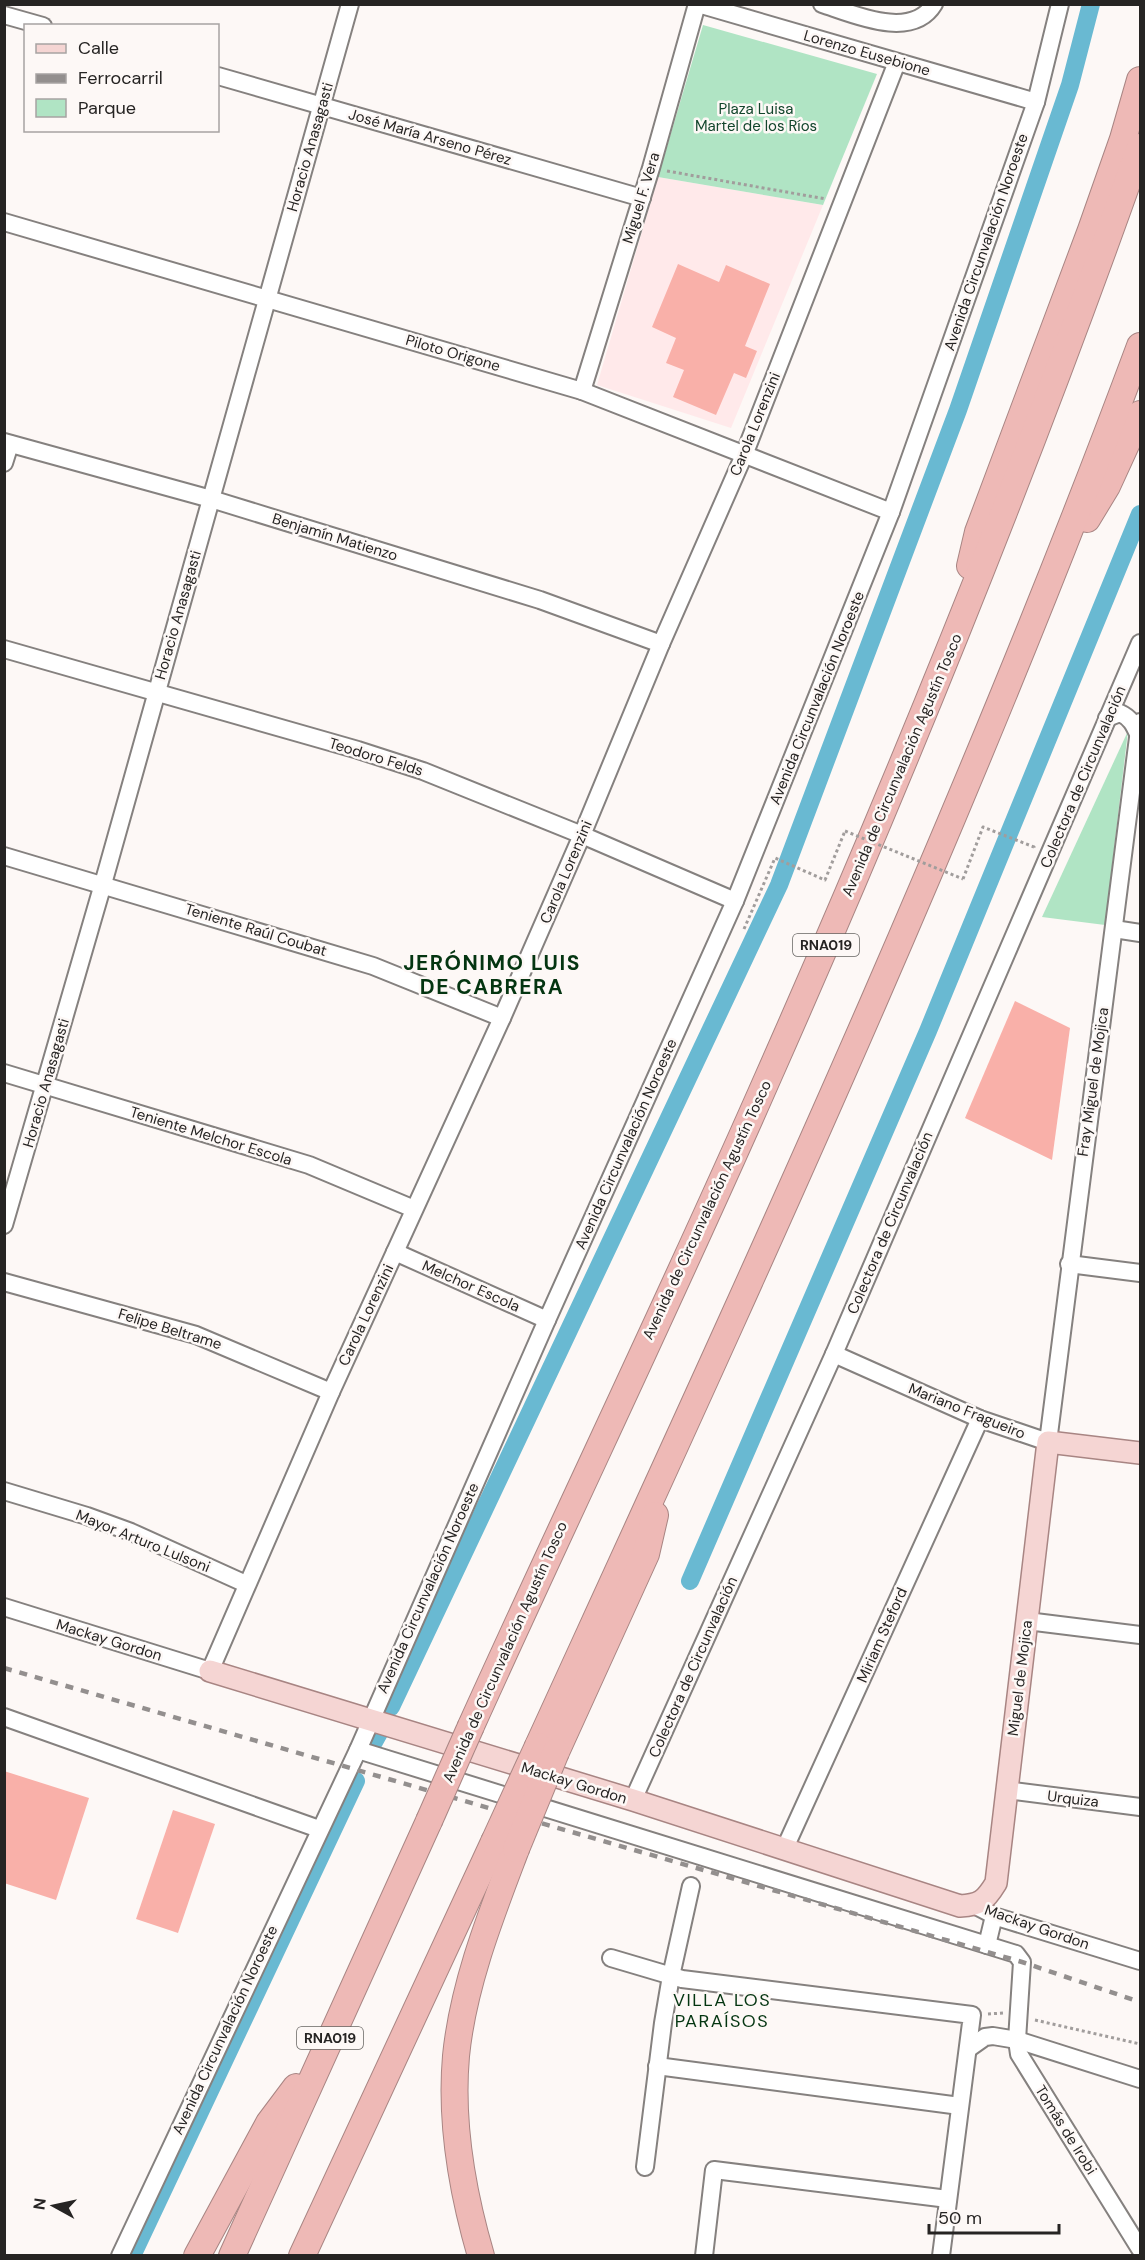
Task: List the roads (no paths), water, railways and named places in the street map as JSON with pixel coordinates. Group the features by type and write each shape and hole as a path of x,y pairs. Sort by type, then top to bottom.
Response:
{"highway":[{"path":"952,646 978,532 1092,230 1140,80"},
{"name":"Avenida de Circunvalación Agustín Tosco","path":"232,2256 471,1726 768,1079 952,646 1052,388 1140,147"},
{"path":"302,2256 505,1846 666,1465 914,913 1053,573 1140,346"},
{"path":"1053,573 1107,486 1140,414"},
{"path":"481,2256 470,2218 458,2146 455,2112 456,2055 462,2017 505,1846"},
{"path":"197,2256 269,2123 325,2048"}],"main road":[{"name":"Mariano Fragueiro","path":"1048,1442 1140,1453"},
{"name":"Miguel de Mojica","path":"974,1905 987,1897 996,1883 1048,1442"},
{"name":"Mackay Gordon","path":"210,1671 633,1800 960,1906 974,1905"}],"street":[{"name":"Horacio Anasagasti","path":"4,1225 46,1086 350,4"},
{"name":"Lorenzo Eusebione","path":"697,4 1036,102"},
{"name":"Miguel F. Vera","path":"582,391 651,168 697,4"},
{"path":"822,4 882,22 897,24 921,17 934,4"},
{"name":"Avenida Circunvalación Noroeste","path":"120,2256 358,1750 547,1320 735,902 891,512 1036,102 1060,4"},
{"path":"4,15 36,24"},
{"name":"Carola Lorenzini","path":"210,1671 330,1392 502,1018 582,835 744,455 897,62"},
{"name":"José María Arseno Pérez","path":"219,76 642,198"},
{"name":"Piloto Origone","path":"4,222 582,391 891,512"},
{"path":"4,463 7,443"},
{"name":"Benjamín Matienzo","path":"7,443 211,499 540,600 662,644"},
{"name":"Colectora de Circunvalación","path":"633,1800 834,1354 1140,642"},
{"name":"Teodoro Felds","path":"4,649 358,750 423,771 582,835 735,902"},
{"path":"1107,718 1120,713 1131,719 1140,729"},
{"name":"Fray Miguel de Mojica","path":"1048,1442 1069,1264 1140,729"},
{"name":"Teniente Raúl Coubat","path":"4,856 373,966 502,1018"},
{"path":"1114,929 1140,933"},
{"name":"Teniente Melchor Escola","path":"4,1073 309,1165 414,1209"},
{"name":"Melchor Escola","path":"395,1252 547,1320"},
{"path":"1069,1264 1140,1273"},
{"name":"Felipe Beltrame","path":"4,1282 196,1335 330,1392"},
{"name":"Mariano Fragueiro","path":"834,1354 980,1419 1048,1442"},
{"name":"Miriam Steford","path":"784,1850 980,1419"},
{"name":"Mayor Arturo Lulsoni","path":"4,1491 131,1532 246,1584"},
{"name":"Mackay Gordon","path":"4,1607 210,1671"},
{"path":"1027,1621 1140,1635"},
{"path":"4,1717 319,1829"},
{"path":"358,1750 1016,1954 1022,1962 1017,2040"},
{"name":"Urquiza","path":"1006,1790 1140,1808"},
{"path":"645,2167 671,1976 692,1886"},
{"name":"Mackay Gordon","path":"974,1905 994,1916 1140,1961"},
{"path":"987,1946 994,1916"},
{"path":"611,1958 671,1976 972,2015 941,2256"},
{"path":"968,2049 985,2037 1017,2040 1140,2079"},
{"name":"Tomás de Irobi","path":"1017,2040 1019,2054 1140,2249"},
{"path":"657,2066 960,2106"},
{"path":"704,2256 714,2170 948,2199"}],"waterway":[{"path":"391,1707 779,885 958,410 1070,85 1091,4"},
{"path":"690,1581 928,1031 1140,514"},
{"path":"374,1742 379,1733"},
{"path":"132,2256 356,1781"}],"railway":[{"path":"4,1668 1022,1962 1140,2002"}],"district":[{"name":"JERÓNIMO LUIS DE CABRERA","path":"492,975"},
{"name":"VILLA LOS PARAÍSOS","path":"722,2010"}],"park label":[{"name":"Plaza Luisa Martel de los Ríos","path":"756,118"}]}
